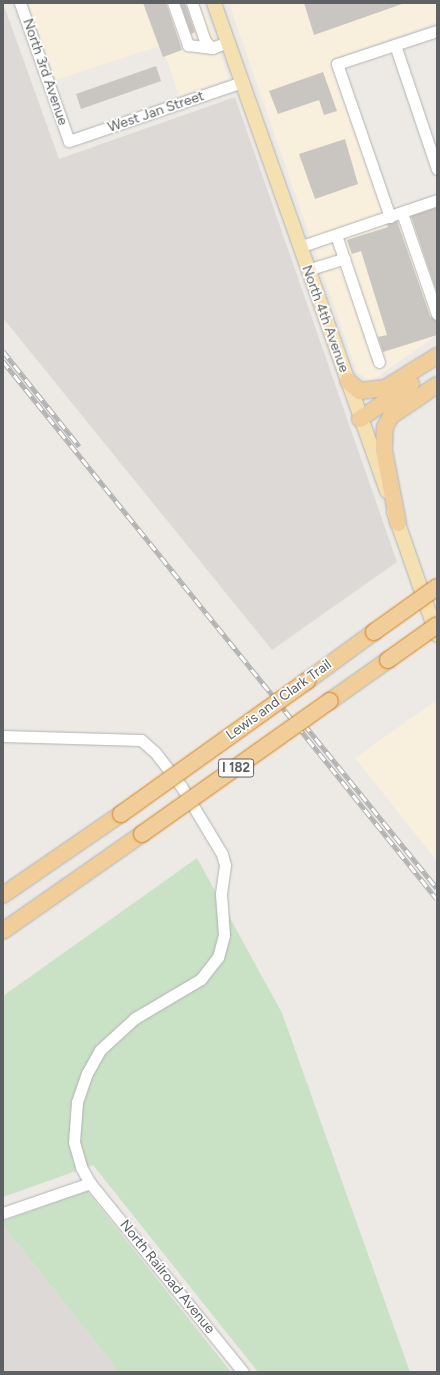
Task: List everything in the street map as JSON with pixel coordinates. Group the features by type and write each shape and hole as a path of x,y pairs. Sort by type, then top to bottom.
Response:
{"highway":[{"path":"348,381 360,391 385,388 437,356"},
{"path":"360,419 437,366"},
{"path":"398,523 384,450 385,427 391,416 437,385"},
{"path":"360,419 391,416"},
{"name":"Lewis and Clark Trail","path":"3,895 121,814 437,587"},
{"name":"I 182","path":"3,931 437,625"},
{"path":"3,890 28,878"}],"main road":[{"name":"North 4th Avenue","path":"214,3 437,635"}],"street":[{"name":"North 3rd Avenue","path":"20,3 69,141"},
{"path":"173,3 188,45 212,48 228,42"},
{"path":"177,14 183,3"},
{"path":"182,29 193,5"},
{"path":"193,5 205,41 212,48"},
{"path":"186,42 198,23"},
{"path":"390,217 337,64 437,31"},
{"path":"395,45 437,169"},
{"name":"West Jan Street","path":"69,141 242,82"},
{"path":"299,247 437,200"},
{"path":"402,213 437,314"},
{"path":"336,235 379,362"},
{"path":"308,270 344,258"},
{"name":"North Railroad Avenue","path":"3,736 76,740 132,738 146,743 198,811 225,861 221,894 223,941 214,965 193,985 144,1012 116,1032 86,1073 77,1102 74,1142 79,1162 90,1183 243,1372"},
{"path":"3,1213 90,1183"}],"shaded area":[{"path":"3,3 59,159 235,97 397,562 272,650 3,318"},
{"path":"28,3 202,3 229,79 179,96 162,45 56,80"},
{"path":"229,3 437,3 437,22 330,60 386,218 437,200 437,335 371,381 357,372"},
{"path":"434,702 437,710 437,861 355,758"},
{"path":"3,1225 119,1372 3,1372"}],"green space":[{"path":"197,858 282,1013 410,1372 258,1372 93,1165 3,1197 3,996"},
{"path":"87,1191 231,1372 119,1372 3,1225 3,1221"}],"building":[{"path":"143,3 166,3 182,50 163,57"},
{"path":"180,3 185,3 195,32 191,34"},
{"path":"304,3 402,3 402,4 314,35"},
{"path":"156,66 161,81 81,109 76,94"},
{"path":"323,72 337,111 324,115 319,100 278,114 269,91"},
{"path":"345,139 358,184 315,199 299,154"},
{"path":"437,207 437,293 411,216"},
{"path":"397,221 430,316 437,321 437,335 383,352 378,337 387,335 361,251 352,254 347,240 388,227 387,224"}],"railway":[{"path":"3,351 79,446"},
{"path":"3,361 437,899"},
{"path":"304,724 437,888"}]}
